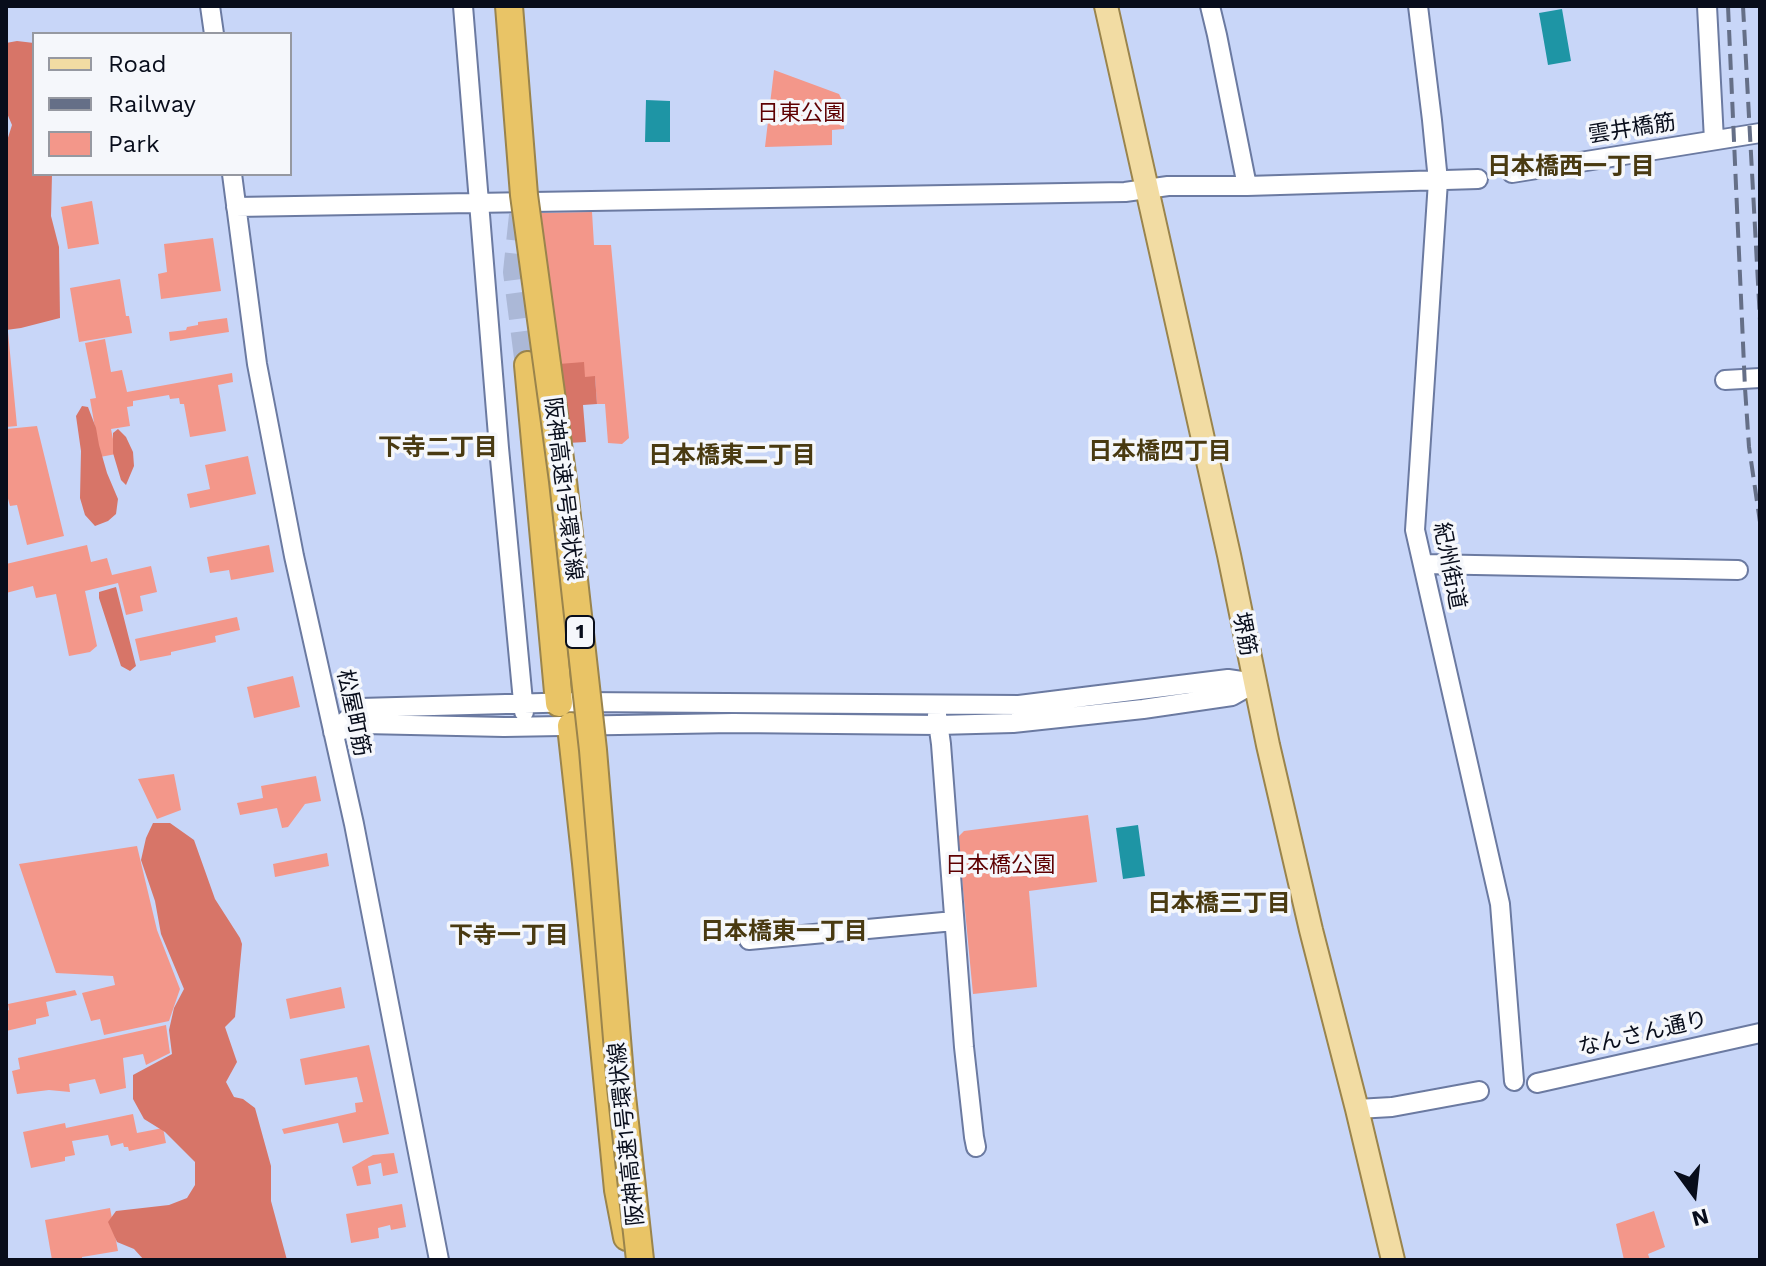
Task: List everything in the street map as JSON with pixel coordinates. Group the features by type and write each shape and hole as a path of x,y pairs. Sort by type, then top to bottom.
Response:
{"highway":[{"name":"阪神高速1号環状線","path":"509,6 524,195 567,512 588,706 621,1087 640,1260"},
{"path":"528,365 553,657 565,714 586,863 618,1190 631,1260"}],"main road":[{"name":"堺筋","path":"1106,6 1311,930 1393,1260"}],"street":[{"path":"210,6 214,32"},
{"path":"463,6 525,726"},
{"path":"1210,6 1247,186"},
{"name":"紀州街道","path":"1418,6 1438,181 1415,530 1500,904 1514,1081"},
{"path":"1707,6 1714,140"},
{"name":"雲井橋筋","path":"1512,173 1760,133"},
{"name":"松屋町筋","path":"232,176 257,364 294,556 354,824 439,1260"},
{"path":"236,207 1125,192 1168,186 1478,179"},
{"path":"1725,380 1760,378"},
{"path":"1423,564 1738,570"},
{"path":"333,732 364,724 525,726 565,714 936,704 1019,705 1228,679 1255,683"},
{"path":"323,685 341,703 360,708 524,704 565,714 733,723 938,725 1013,723 1143,709 1232,696 1255,683"},
{"path":"936,704 964,1047 976,1147"},
{"path":"333,732 360,708"},
{"path":"749,940 954,921"},
{"name":"なんさん通り","path":"1537,1083 1760,1033"},
{"path":"1357,1109 1392,1107 1479,1091"}],"green space":[{"name":"日東公園","path":"774,70 839,94 844,104 844,129 832,130 832,145 765,147"},
{"path":"92,201 99,244 68,249 61,207"},
{"path":"592,212 594,245 611,245 629,438 622,444 608,443 605,404 597,404 595,377 585,377 559,364 541,213"},
{"path":"213,238 221,291 161,299 158,274 167,272 164,244"},
{"path":"120,279 132,333 79,342 70,288"},
{"path":"227,318 229,332 170,341 169,332 186,330 198,325 198,322"},
{"path":"6,333 17,426 6,427"},
{"path":"105,339 111,372 122,370 127,392 232,373 233,382 218,385 226,431 190,437 184,404 180,404 179,398 170,399 169,395 133,401 133,406 127,407 130,426 111,429 116,454 100,457 90,399 96,398 85,343"},
{"path":"37,426 64,536 27,545 17,505 10,506 6,491 6,429"},
{"path":"248,456 256,494 190,508 187,494 210,489 205,465"},
{"path":"87,545 91,562 107,558 112,575 151,566 157,592 140,596 143,611 126,615 118,583 85,591 97,646 90,652 69,656 56,594 36,598 33,586 6,593 6,564"},
{"path":"269,545 274,572 231,580 229,570 210,573 207,557"},
{"path":"237,617 240,630 215,636 216,642 140,661 135,639"},
{"path":"293,676 300,707 254,718 247,687"},
{"path":"174,774 181,810 157,819 138,779"},
{"path":"316,776 321,801 305,804 288,827 282,828 277,808 240,815 237,803 263,798 261,786"},
{"name":"日本橋公園","path":"1088,815 1097,882 1029,891 1037,987 973,994 958,837 964,831"},
{"path":"137,846 157,930 180,989 169,1021 104,1035 100,1019 91,1021 82,993 115,985 113,976 56,973 19,864"},
{"path":"327,853 329,866 275,877 273,864"},
{"path":"341,987 345,1008 290,1019 286,999"},
{"path":"75,990 77,995 46,1002 49,1016 36,1019 36,1024 6,1031 8,1004"},
{"path":"166,1025 170,1053 146,1065 143,1054 123,1058 126,1088 100,1094 95,1079 69,1084 70,1092 49,1090 17,1094 12,1071 20,1069 18,1058"},
{"path":"369,1045 389,1134 343,1143 338,1123 284,1134 282,1129 356,1112 355,1103 363,1102 357,1077 305,1085 300,1059"},
{"path":"133,1114 137,1133 163,1128 166,1143 129,1151 123,1143 111,1146 108,1135 72,1141 75,1155 65,1157 65,1161 31,1168 23,1132 65,1123 66,1128"},
{"path":"394,1153 398,1173 383,1176 381,1163 368,1166 371,1184 357,1186 352,1167 373,1155"},
{"path":"402,1204 406,1227 391,1230 390,1225 378,1228 379,1238 351,1243 346,1214"},
{"path":"110,1208 118,1251 82,1257 82,1260 52,1260 45,1220"},
{"path":"1654,1211 1665,1247 1648,1254 1650,1260 1624,1260 1616,1224"}],"shaded area":[{"path":"1562,9 1571,61 1548,65 1539,13"},
{"path":"6,43 32,43 32,176 52,176 51,216 59,247 60,318 6,330 6,144 12,125 6,111"},
{"path":"646,100 670,101 670,142 645,142"},
{"path":"584,362 585,377 595,376 597,404 583,405 586,442 567,443 559,364"},
{"path":"82,406 88,407 118,499 116,514 95,526 85,515 80,498 81,451 76,416"},
{"path":"118,429 133,452 134,466 126,485 121,480 113,453 113,433"},
{"path":"116,587 136,666 130,671 121,666 99,598 99,592"},
{"path":"153,823 170,823 194,840 215,899 242,944 235,1017 225,1027 237,1062 226,1082 234,1097 243,1099 255,1108 271,1166 271,1201 287,1260 144,1260 134,1249 117,1242 108,1222 116,1211 169,1205 187,1198 195,1185 195,1162 165,1132 144,1119 133,1099 133,1075 172,1054 169,1030 174,1008 184,989 161,934 155,901 141,860"},
{"path":"1138,825 1145,876 1123,879 1116,828"}],"tunnel":[{"path":"522,215 516,272 528,365"}],"railway":[{"path":"1728,6 1745,388 1749,447 1760,522"},
{"path":"1743,6 1760,320"}],"district":[{"name":"日本橋西一丁目","path":"1571,167"},
{"name":"下寺二丁目","path":"438,448"},
{"name":"日本橋四丁目","path":"1160,452"},
{"name":"日本橋東二丁目","path":"732,456"},
{"name":"日本橋三丁目","path":"1219,904"},
{"name":"日本橋東一丁目","path":"784,932"},
{"name":"下寺一丁目","path":"509,936"}]}
